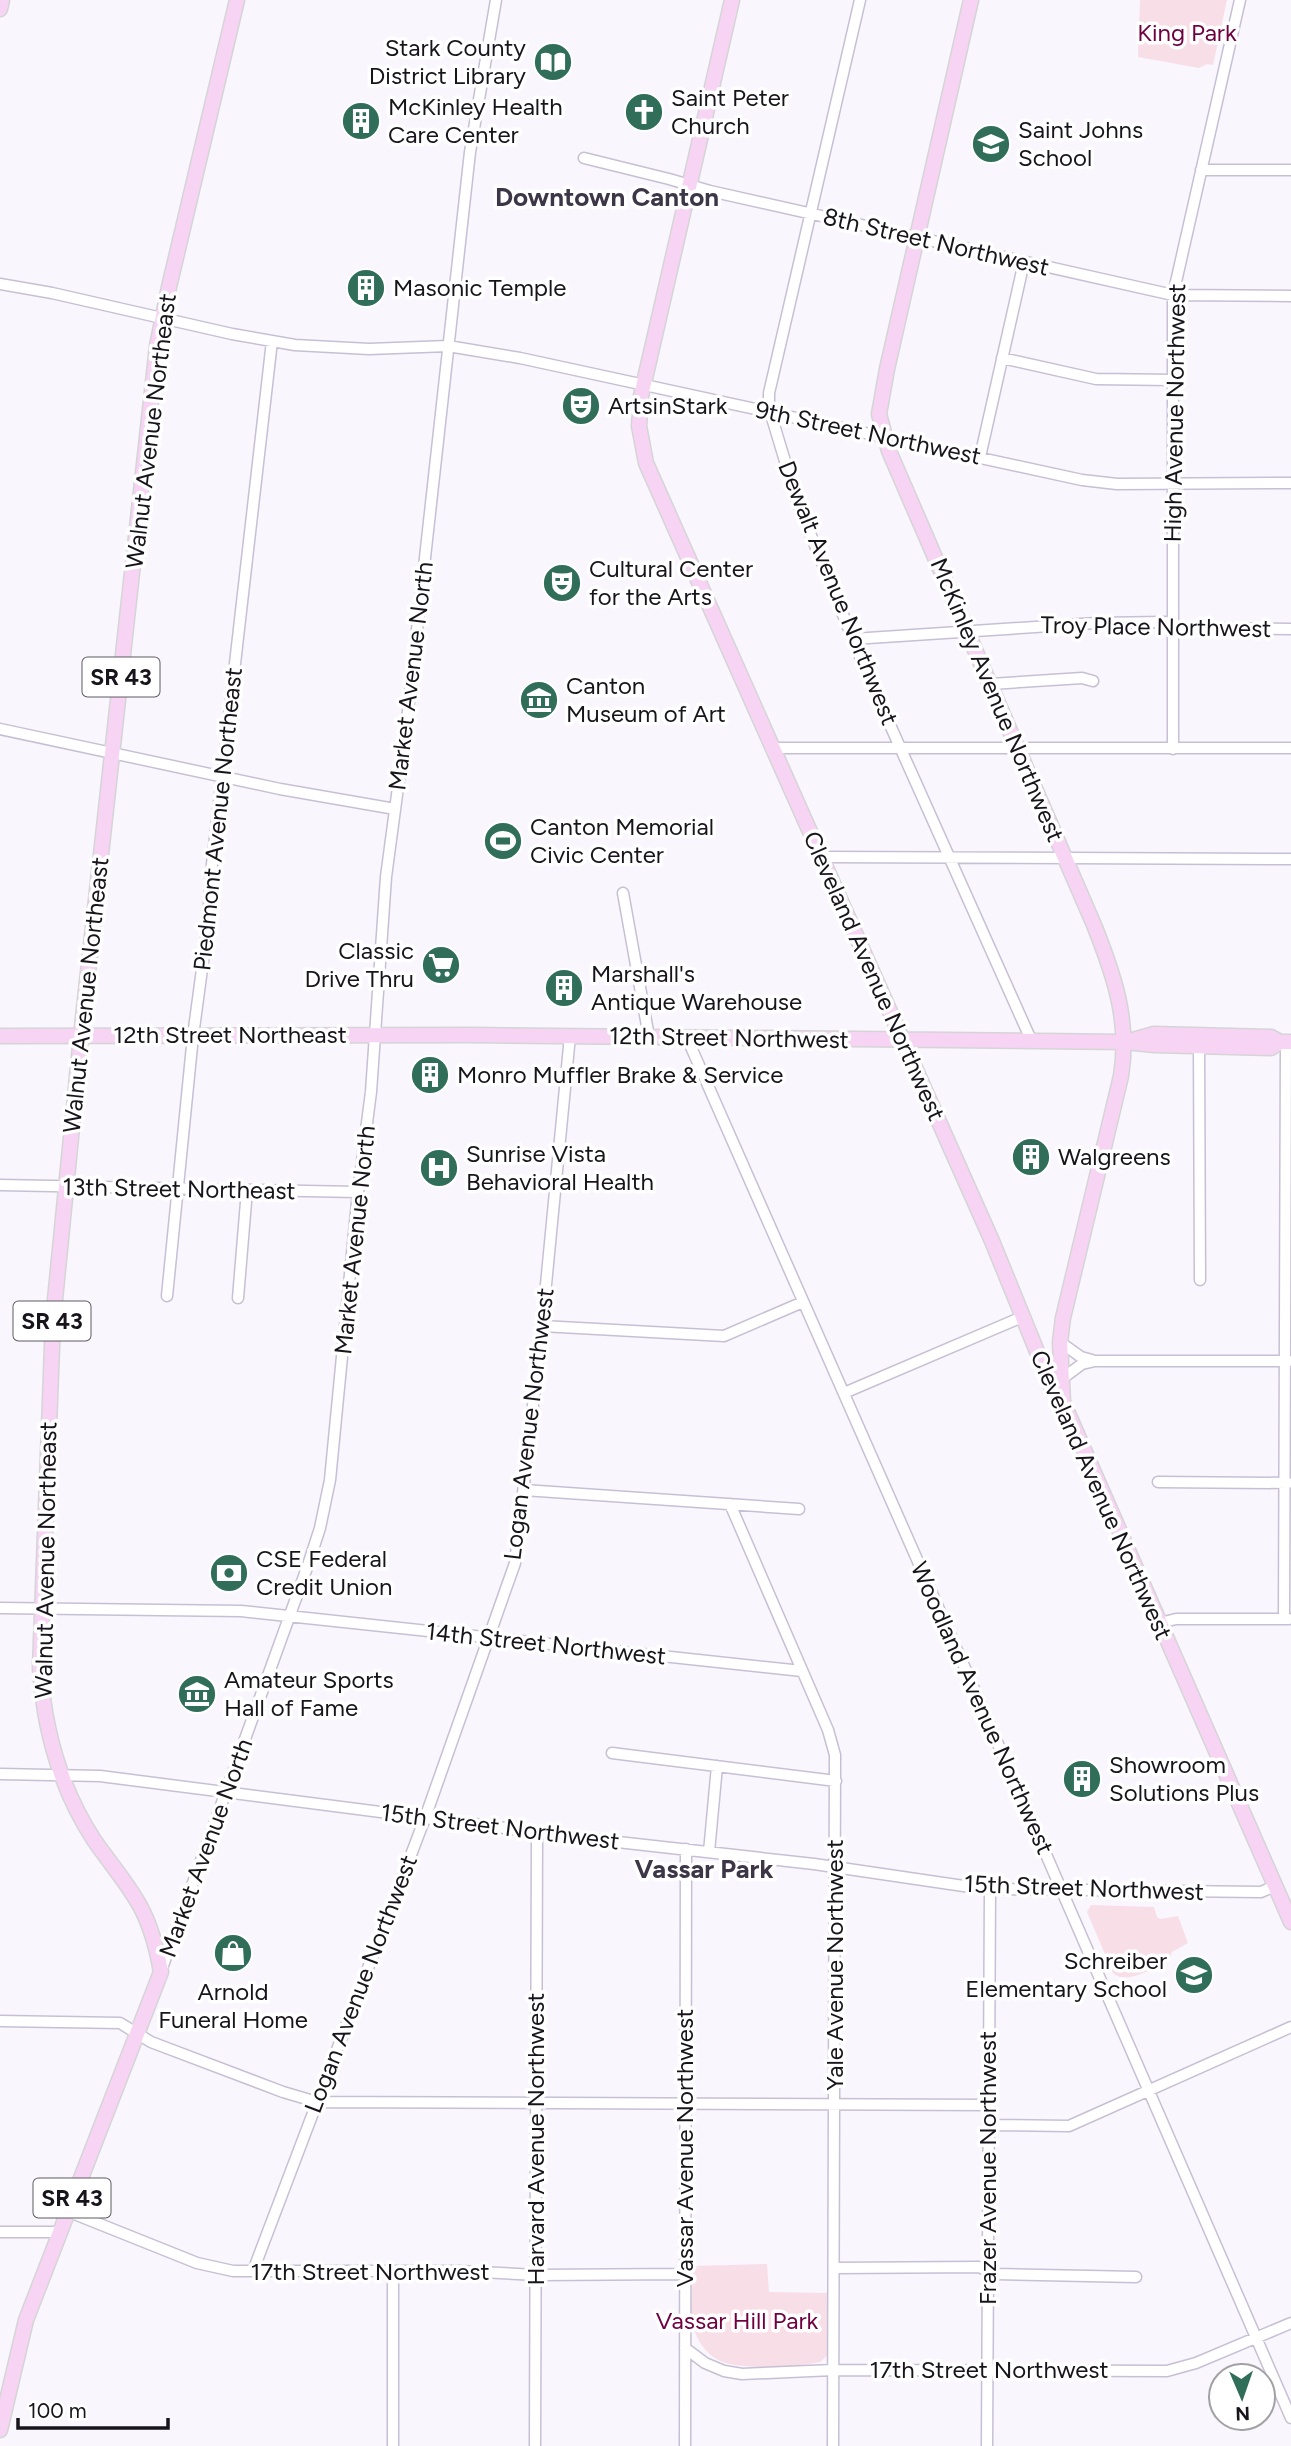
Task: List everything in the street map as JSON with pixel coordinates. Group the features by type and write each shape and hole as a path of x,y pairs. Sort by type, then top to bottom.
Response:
{"main road":[{"path":"0,9 2,0"},
{"name":"Walnut Avenue Northeast","path":"161,1972 153,1938 140,1906 78,1812 60,1774 50,1736 42,1691 41,1608 50,1368 81,1036 162,318 237,0"},
{"name":"Cleveland Avenue Northwest","path":"732,0 644,383 639,426 646,463 992,1241 1051,1386 1063,1402 1291,1922"},
{"name":"McKinley Avenue Northwest","path":"971,0 881,399 880,420 883,436 1066,858 1111,967 1121,1003 1125,1042 1121,1076 1067,1295 1060,1342 1063,1402"},
{"name":"12th Street Northwest","path":"1125,1042 1154,1034 1270,1037 1286,1042"},
{"name":"12th Street Northeast","path":"0,1036 376,1035"},
{"name":"12th Street Northwest","path":"376,1035 1125,1042 1271,1048 1286,1042"},
{"name":"Market Avenue North","path":"0,2430 21,2336 161,1972"}],"street":[{"name":"Market Avenue North","path":"161,1972 320,1528 330,1480 358,1192 368,1122 386,886 474,120 496,0"},
{"name":"Dewalt Avenue Northwest","path":"859,0 769,393 771,412 797,501 853,639 1032,1042"},
{"name":"High Avenue Northwest","path":"1174,749 1173,295 1240,0"},
{"name":"8th Street Northwest","path":"584,158 809,214 1173,295 1291,296"},
{"path":"1201,170 1291,170"},
{"path":"980,457 1024,262"},
{"name":"9th Street Northwest","path":"2,285 272,341 342,349 448,346 520,358 1096,482 1291,483"},
{"name":"Piedmont Avenue Northeast","path":"167,1296 193,1036 207,932 212,864 272,341"},
{"path":"1002,358 1096,379 1173,380"},
{"name":"Troy Place Northwest","path":"853,639 1096,622 1165,622 1182,628 1291,629"},
{"path":"991,684 1082,678 1093,681"},
{"path":"0,729 222,777 395,809"},
{"path":"772,748 1291,748"},
{"path":"821,858 1291,859"},
{"path":"623,893 649,1037"},
{"name":"Logan Avenue Northwest","path":"253,2271 425,1818 515,1563 542,1326 570,1036"},
{"name":"Woodland Avenue Northwest","path":"687,1038 1291,2418"},
{"path":"1160,1623 1176,1619 1288,1619 1286,1042"},
{"path":"1199,1046 1200,1280"},
{"name":"13th Street Northeast","path":"0,1185 358,1192"},
{"path":"238,1298 247,1190"},
{"path":"542,1326 724,1336 803,1302"},
{"path":"844,1393 1022,1317"},
{"path":"1060,1342 1081,1357 1095,1361"},
{"path":"1063,1378 1082,1364 1095,1361 1288,1361"},
{"path":"1158,1482 1287,1483"},
{"path":"524,1490 799,1509"},
{"name":"Yale Avenue Northwest","path":"730,1504 832,1742 836,1781 833,2446"},
{"name":"14th Street Northwest","path":"0,1608 241,1611 802,1671"},
{"path":"612,1753 836,1781"},
{"path":"709,1852 717,1766"},
{"name":"15th Street Northwest","path":"0,1774 100,1776 835,1867 990,1889 1261,1892 1275,1886"},
{"name":"Harvard Avenue Northwest","path":"536,2446 537,1832"},
{"name":"Vassar Avenue Northwest","path":"685,2446 686,1849"},
{"name":"Frazer Avenue Northwest","path":"987,2446 990,1889"},
{"path":"0,2021 120,2023 151,2042 283,2092 317,2102 988,2105"},
{"path":"988,2125 1069,2126 1291,2027"},
{"name":"17th Street Northwest","path":"67,2211 218,2269 536,2275 684,2274"},
{"path":"0,2232 59,2232"},
{"path":"834,2268 979,2267 995,2274 1136,2277"},
{"path":"393,2271 393,2446"},
{"name":"17th Street Northwest","path":"685,2348 705,2362 732,2373 988,2369 1167,2371 1196,2363 1291,2323"}],"green space":[{"name":"King Park","path":"1140,0 1227,0 1213,65 1207,64 1199,68 1138,57"},
{"path":"1091,1905 1154,1907 1160,1919 1178,1916 1188,1943 1172,1952 1169,1961 1141,1974 1119,1976 1113,1973 1087,1912"},
{"name":"Vassar Hill Park","path":"767,2264 769,2292 828,2293 827,2356 820,2362 783,2366 740,2366 718,2360 699,2341 692,2319 693,2266"}],"place":[{"name":"Stark County District Library","path":"553,62"},
{"name":"Saint Peter Church","path":"644,112"},
{"name":"McKinley Health Care Center","path":"361,121"},
{"name":"Saint Johns School","path":"991,144"},
{"name":"Masonic Temple","path":"366,288"},
{"name":"ArtsinStark","path":"581,406"},
{"name":"Cultural Center for the Arts","path":"562,583"},
{"name":"Canton Museum of Art","path":"539,700"},
{"name":"Canton Memorial Civic Center","path":"503,841"},
{"name":"Classic Drive Thru","path":"441,965"},
{"name":"Marshall's Antique Warehouse","path":"564,988"},
{"name":"Monro Muffler Brake & Service","path":"430,1075"},
{"name":"Walgreens","path":"1031,1157"},
{"name":"Sunrise Vista Behavioral Health","path":"439,1168"},
{"name":"CSE Federal Credit Union","path":"229,1573"},
{"name":"Amateur Sports Hall of Fame","path":"197,1694"},
{"name":"Showroom Solutions Plus","path":"1082,1779"},
{"name":"Arnold Funeral Home","path":"233,1953"},
{"name":"Schreiber Elementary School","path":"1194,1975"}],"district":[{"name":"Downtown Canton","path":"607,197"},
{"name":"Vassar Park","path":"704,1869"}]}
